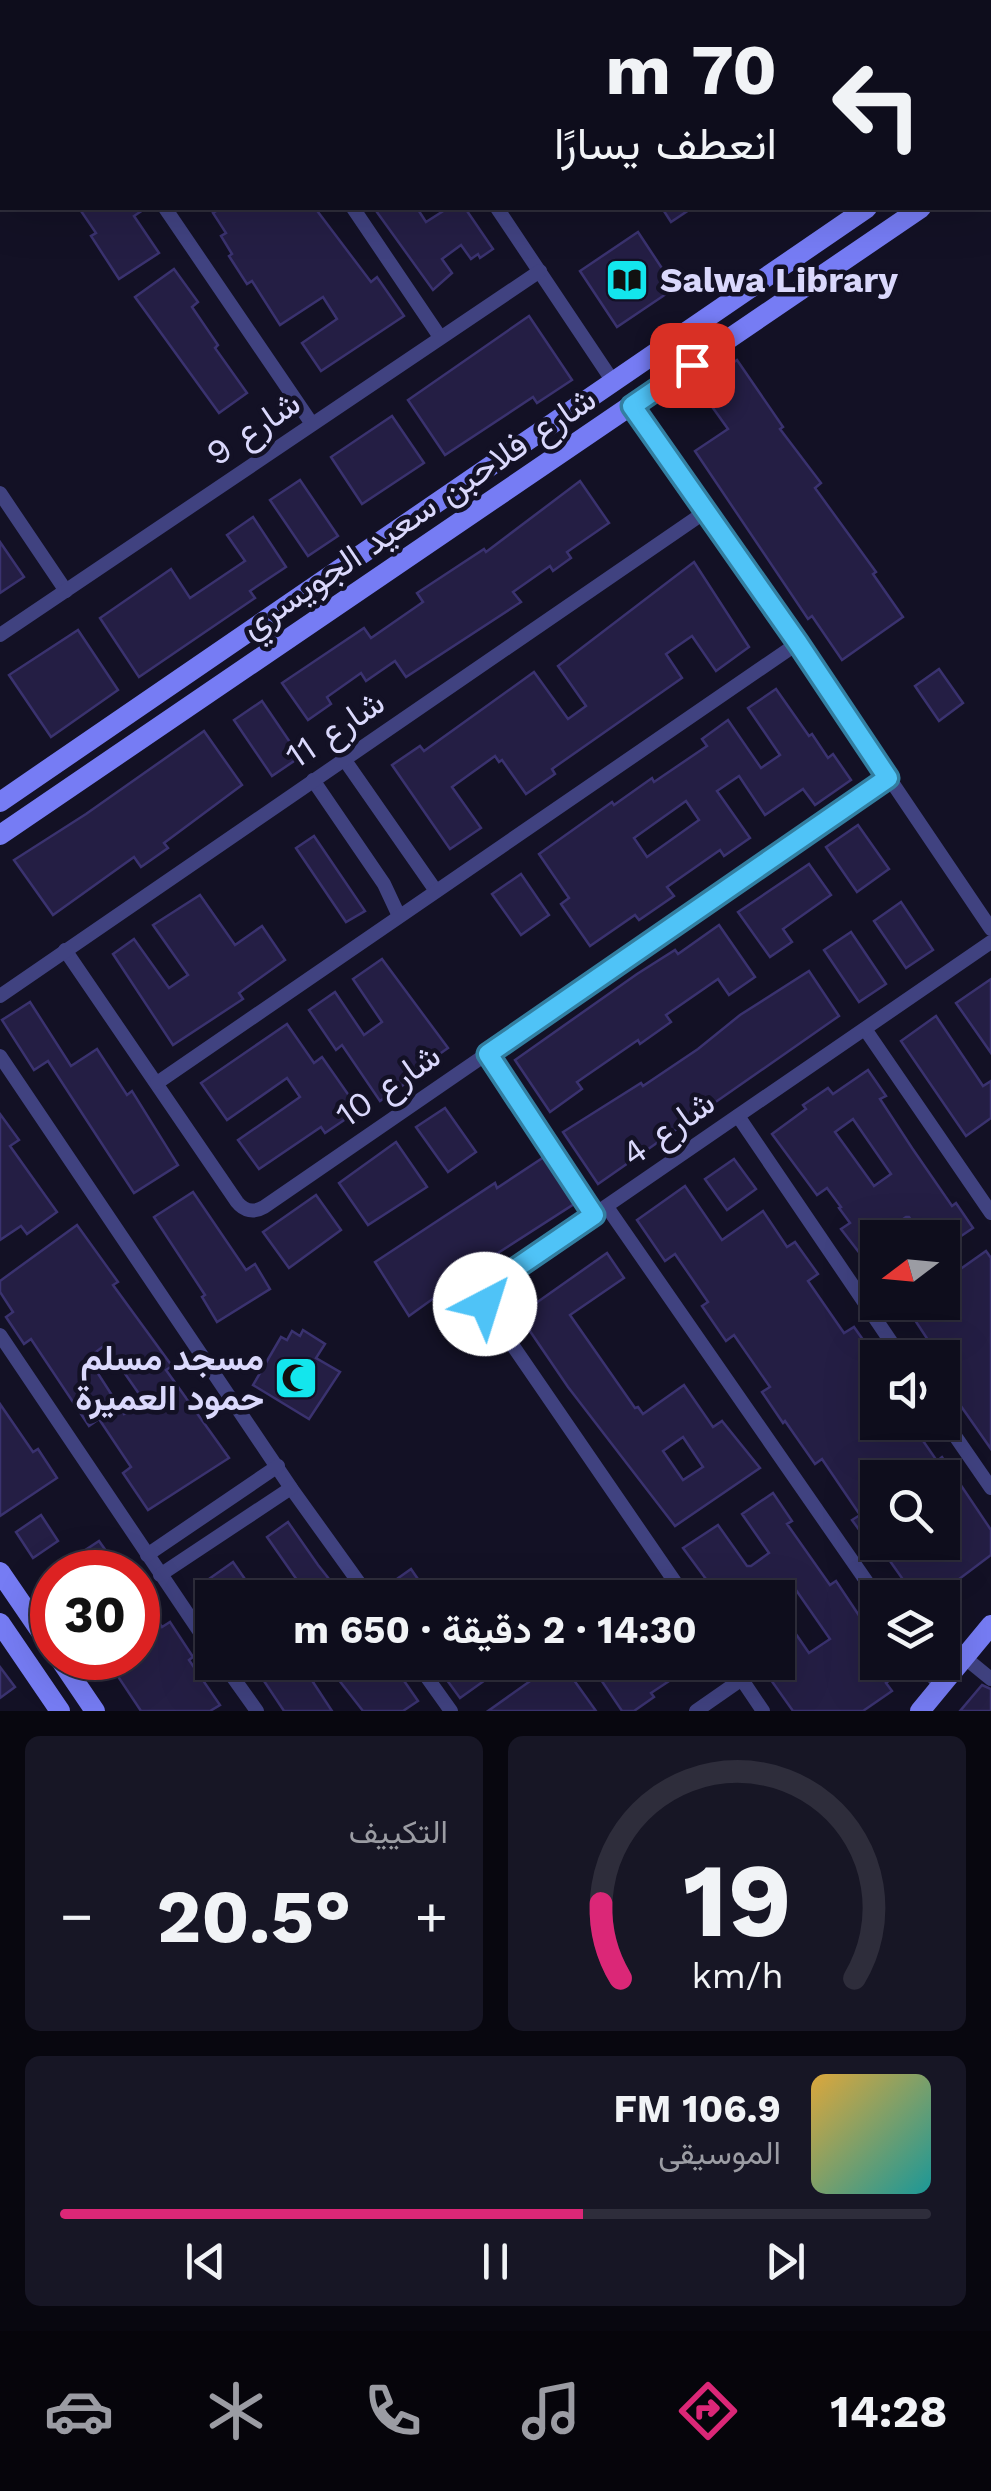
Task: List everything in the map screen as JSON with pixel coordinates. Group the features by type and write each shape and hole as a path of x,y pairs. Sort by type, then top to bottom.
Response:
{"street":[{"path":"165,210 312,424"},
{"path":"354,210 440,337"},
{"path":"498,210 614,383"},
{"name":"شارع فلاحبن سعيد الجويسري","path":"0,802 865,210"},
{"name":"شارع فلاحبن سعيد الجويسري","path":"0,835 919,210"},
{"name":"شارع 9","path":"0,634 540,271"},
{"path":"632,406 991,928"},
{"path":"470,481 472,500 484,506"},
{"path":"0,494 66,591"},
{"name":"شارع 11","path":"0,996 705,512"},
{"path":"157,1083 798,643"},
{"path":"344,759 436,891"},
{"name":"شارع 10","path":"65,950 236,1202 254,1211 888,778"},
{"path":"313,780 384,884 399,916"},
{"name":"شارع 4","path":"674,1580 484,1301 490,1286 991,942"},
{"path":"866,1028 991,1213"},
{"path":"488,1054 865,1580"},
{"path":"0,1056 357,1580"},
{"path":"738,1116 890,1340"},
{"path":"0,1335 143,1550"},
{"path":"958,1440 991,1488"},
{"path":"156,1550 278,1466"},
{"path":"195,1625 160,1575 292,1488"},
{"path":"0,1572 30,1616"},
{"path":"0,1612 14,1614 24,1607"},
{"path":"0,1623 60,1711"},
{"path":"920,1711 991,1624"},
{"path":"964,1657 991,1679"},
{"path":"74,1680 95,1711"},
{"path":"235,1680 257,1711"},
{"path":"429,1680 451,1711"},
{"path":"696,1711 741,1680"},
{"path":"743,1680 763,1711"},
{"path":"935,1680 940,1687"}],"building":[{"path":"80,210 143,210 134,216 159,253 119,279 91,236 96,233"},
{"path":"317,210 371,282 377,277 404,316 321,371 302,343 337,319 323,297 280,325 252,281 247,284 229,256 232,254 221,236 226,233 213,213"},
{"path":"375,210 418,210 426,222 445,210 466,210 493,249 471,259 461,245 442,259 452,273 433,290"},
{"path":"663,210 689,210 671,222"},
{"name":"Salwa Library","path":"638,232 675,288 617,327 580,271"},
{"path":"174,269 198,302 192,307 218,345 215,348 247,393 219,413 135,297"},
{"path":"529,316 572,380 537,403 533,397 445,455 408,400"},
{"path":"737,360 783,427 780,429 821,483 815,488 876,572 873,574 903,617 842,660 812,616 808,619 695,451 728,429 698,387"},
{"path":"392,416 424,463 362,504 331,457"},
{"path":"300,480 338,536 308,556 270,500"},
{"path":"580,481 609,523 567,552 571,558 553,571 550,566 513,592 521,602 406,677 395,661 366,681 361,673 327,697 331,704 308,720 282,683 364,628 371,638 423,602 417,593 484,549 486,552"},
{"path":"253,517 286,567 250,591 255,598 139,677 100,618 171,569 190,598 245,561 227,535"},
{"path":"0,542 24,577 0,593"},
{"path":"694,562 749,647 716,671 692,636 666,654 682,678 552,769 555,774 526,794 495,756 452,787 481,828 450,849 392,765 420,746 424,751 534,672 568,719 586,706 558,666"},
{"path":"78,630 118,690 51,737 9,675"},
{"path":"939,669 963,703 939,721 915,686"},
{"path":"776,689 809,736 812,734 828,758 833,754 851,780 815,805 803,789 765,815 739,776 717,791 750,838 724,856 720,850 667,887 674,896 639,920 635,915 590,946 561,904 569,898 539,854 612,802 614,805 652,778 654,782 707,746 702,739 728,720 761,768 780,755 748,708","holes":["686,801 699,820 647,857 634,838"]},
{"path":"262,701 300,757 272,776 234,720"},
{"path":"204,731 242,785 164,843 168,848 141,867 134,857 53,915 14,860"},
{"path":"858,825 889,869 857,892 826,847"},
{"path":"314,836 365,911 346,922 296,848"},
{"path":"809,864 831,895 783,929 792,942 770,957 738,912"},
{"path":"521,874 549,915 521,935 492,894"},
{"path":"200,895 235,945 262,926 285,960 239,993 243,999 173,1045 113,954 134,939 169,988 188,975 153,925"},
{"path":"901,902 933,950 906,968 874,921"},
{"path":"719,925 755,977 729,995 718,979 666,1015 671,1022 577,1082 582,1089 550,1112 515,1060 637,974 675,950 678,954"},
{"path":"851,932 886,984 859,1002 824,950"},
{"path":"382,959 448,1048 380,1101 342,1045 336,1050 309,1010 335,992 364,1035 382,1022 353,979"},
{"path":"809,971 839,1016 598,1184 563,1132 641,1083 643,1086 740,1015"},
{"path":"991,979 991,1053 956,1003"},
{"path":"30,1002 71,1066 97,1049 127,1095 132,1091 178,1165 134,1193 48,1061 34,1070 2,1020"},
{"path":"936,1016 983,1086 991,1081 991,1118 966,1136 901,1041"},
{"path":"287,1024 314,1063 322,1057 359,1110 325,1133 321,1127 259,1169 238,1140 300,1097 287,1078 227,1120 201,1083"},
{"path":"868,1070 886,1096 880,1099 912,1148 952,1206 956,1203 973,1228 960,1237 960,1220 860,1220 860,1254 841,1229 850,1223 841,1207 827,1188 817,1195 772,1134 828,1088 833,1094","holes":["853,1119 891,1174 874,1186 835,1132"]},
{"path":"445,1108 476,1152 448,1172 416,1127"},
{"path":"0,1114 19,1140 10,1146 57,1212 27,1234 21,1226 0,1240"},
{"path":"396,1142 427,1187 368,1225 339,1183"},
{"path":"544,1157 574,1204 409,1316 375,1262 495,1183 497,1188"},
{"path":"734,1159 756,1189 727,1210 705,1179"},
{"path":"685,1186 722,1240 763,1211 787,1247 795,1242 818,1274 808,1281 844,1333 854,1327 863,1340 860,1340 860,1440 922,1440 936,1460 860,1460 860,1515 822,1459 815,1464 783,1423 762,1392 770,1387 734,1335 726,1341 702,1306 708,1302 675,1254 665,1261 637,1220"},
{"path":"193,1192 246,1270 255,1264 270,1289 217,1322 202,1297 205,1295 154,1217"},
{"path":"316,1195 341,1230 289,1268 263,1232"},
{"path":"77,1225 118,1282 113,1285 172,1366 166,1370 229,1458 148,1510 123,1473 131,1467 99,1419 89,1426 31,1339 24,1344 6,1317 13,1312 0,1292 0,1281","holes":["105,1345 144,1401 124,1414 88,1358"]},
{"path":"986,1251 991,1258 991,1449 960,1405 960,1340 928,1340 915,1320 960,1320 960,1269"},
{"path":"607,1253 624,1278 570,1315 635,1408 643,1414 684,1385 713,1427 722,1421 760,1468 675,1526 568,1387 519,1315","holes":["683,1437 703,1467 683,1480 663,1451"]},
{"name":"مسجد مسلم حمود العميرة","path":"303,1330 325,1344 316,1358 340,1372 309,1419 253,1385 281,1337 287,1340 292,1331 300,1336"},
{"path":"0,1404 33,1452 38,1449 57,1478 0,1516"},
{"path":"960,1484 991,1530 991,1555 958,1580 903,1580 889,1560 960,1560"},
{"path":"773,1493 792,1521 787,1524 830,1585 836,1581 860,1617 860,1680 890,1680 886,1683 892,1691 863,1711 793,1711 771,1680 795,1680 795,1633 809,1653 830,1639 795,1591 795,1580 707,1580 683,1548 718,1525 747,1566 751,1566 769,1553 742,1514"},
{"path":"41,1515 58,1541 45,1550 30,1550 30,1553 16,1532"},
{"path":"860,1515 860,1531 852,1520"},
{"path":"288,1522 330,1580 297,1580 267,1537"},
{"path":"99,1541 105,1550 85,1550"},
{"path":"233,1562 246,1580 208,1580"},
{"path":"411,1569 419,1580 395,1580"},
{"path":"170,1622 193,1657 189,1660 195,1669 195,1680 203,1680 220,1705 210,1711 141,1711 120,1680 160,1680 160,1624 162,1627"},
{"path":"0,1667 15,1687 0,1698"},
{"path":"263,1680 316,1680 313,1682 332,1711 284,1711"},
{"path":"339,1680 403,1680 418,1701 403,1711 363,1711"},
{"path":"447,1680 485,1680 460,1698"},
{"path":"532,1680 574,1680 596,1711 488,1711"},
{"path":"601,1680 671,1680 634,1711 622,1711"},
{"path":"982,1685 991,1689 991,1711 960,1711"}],"place":[{"name":"Salwa Library","path":"627,280"},
{"name":"مسجد مسلم حمود العميرة","path":"296,1378"}],"route":[{"path":"485,1304 490,1286 594,1215 488,1054 888,778 632,406 692,365"}]}
